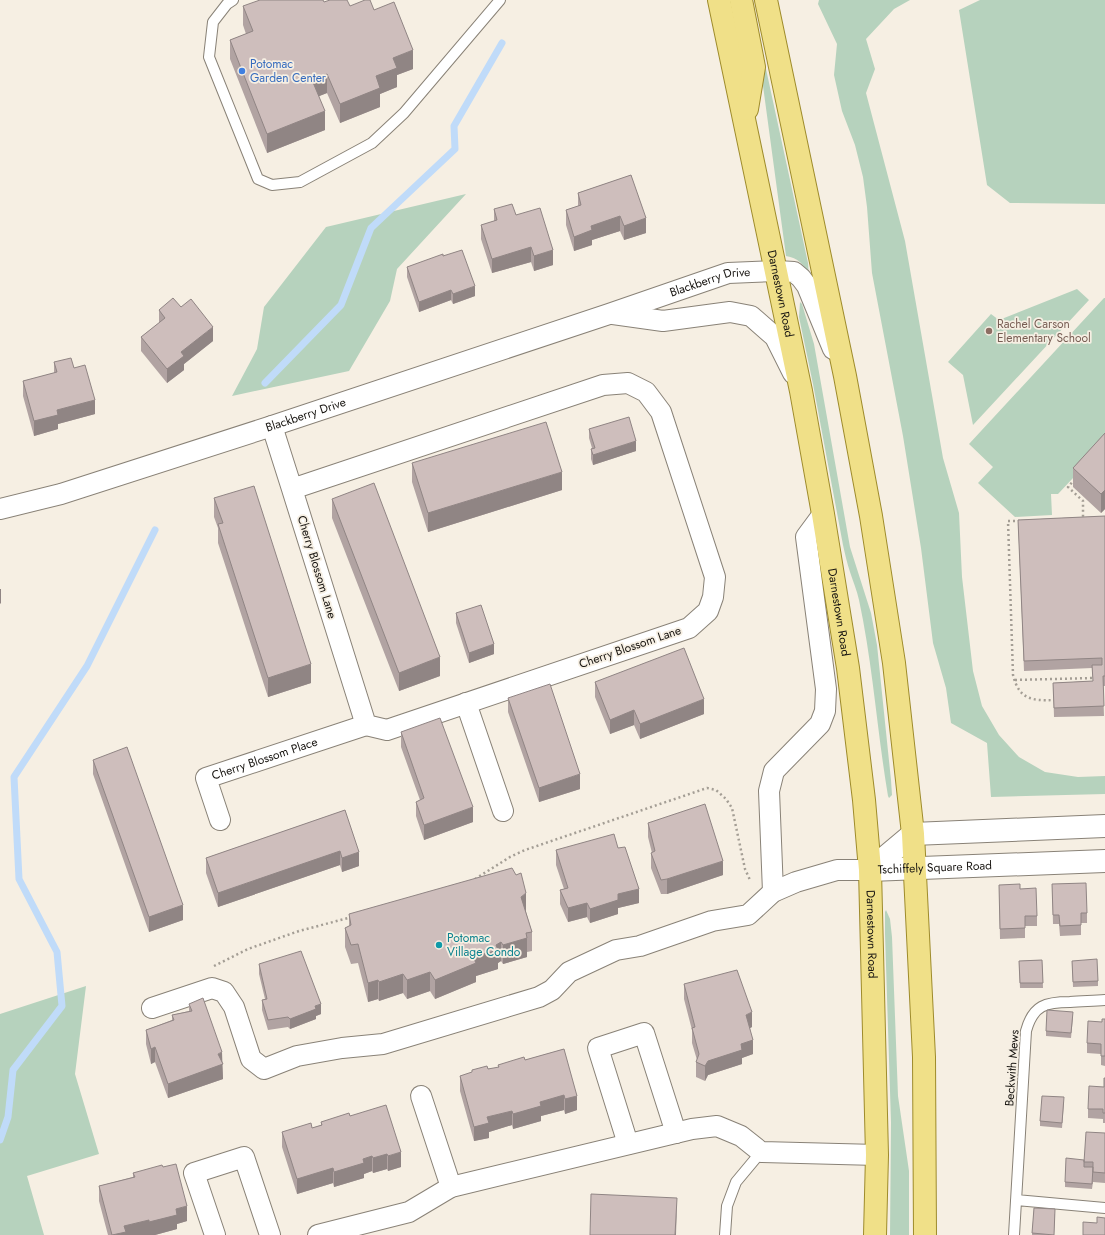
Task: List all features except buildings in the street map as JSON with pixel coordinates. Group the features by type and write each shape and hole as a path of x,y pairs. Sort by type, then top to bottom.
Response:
{"main road":[{"name":"Darnestown Road","path":"719,0 746,122 801,391 848,668 864,800 870,870 877,1155 875,1235"},
{"path":"741,0 754,67 746,122"},
{"path":"766,0 845,376 871,516 894,663 913,834 924,1057 925,1235"}],"street":[{"name":"Blackberry Drive","path":"0,509 61,494 272,426 609,314 728,272 777,270 794,272 801,278 807,286 845,376"},
{"name":"Blackberry Drive","path":"609,314 663,321 730,312 751,316 775,337 801,391"},
{"name":"Cherry Blossom Lane","path":"272,426 366,724 386,730 689,628 708,611 713,597 715,577 661,412 646,392 628,383 603,385 292,489"},
{"path":"773,892 769,791 774,772 820,724 825,711 826,689 806,537 823,514"},
{"path":"466,703 503,811"},
{"name":"Cherry Blossom Place","path":"220,820 206,778 366,724"},
{"path":"913,834 1105,826"},
{"name":"Tschiffely Square Road","path":"870,870 913,834"},
{"name":"Tschiffely Square Road","path":"870,870 1105,861"},
{"path":"152,1008 212,988 224,992 234,1006 251,1059 264,1069 297,1056 342,1048 384,1044 539,997 552,990 569,972 616,950 640,946 712,921 748,915 773,892 796,882 838,870 870,870"},
{"path":"628,1144 598,1048 644,1034 676,1133"},
{"path":"421,1096 450,1186"},
{"path":"318,1235 409,1212 450,1186 692,1129 717,1126 741,1136 761,1152 877,1155"},
{"path":"214,1235 194,1173 244,1157 270,1235"}],"lane":[{"path":"233,0 227,4 213,22 209,57 258,179 272,185 300,182 372,143 404,113 500,0"},
{"name":"Beckwith Mews","path":"1014,1235 1026,1031 1029,1020 1039,1008 1046,1004 1055,1002 1105,1000"},
{"path":"725,1235 727,1206 736,1182 761,1152"},
{"path":"1016,1200 1105,1208"}],"path":[{"path":"1076,519 1084,518 1083,501 1068,487 1078,475"},
{"path":"1023,520 1008,521 1012,666 1015,680 1019,690 1024,696 1030,699 1054,700"},
{"path":"1015,680 1093,678"},
{"path":"469,883 510,857 525,850 707,788 716,790 726,799 732,808 745,869 751,883 773,892"},
{"path":"208,969 248,948 299,931 352,917"}],"green space":[{"path":"819,0 910,0 894,9 866,39 875,69 866,93 905,241 943,458 959,513 962,577 973,671 982,706 999,735 1019,757 1045,772 1078,777 1105,776 1105,794 991,797 987,743 951,723 946,688 933,643 921,548 903,436 872,273 863,177 855,145 842,111 834,75 837,44 818,4"},
{"path":"980,0 1105,0 1105,204 1010,203 987,185 959,10"},
{"path":"766,69 808,263 809,276 800,262 794,258 786,256 761,71"},
{"path":"466,194 397,269 390,301 349,371 232,396 257,349 264,307 326,227"},
{"path":"1077,289 1089,300 973,425 963,375 948,362 991,314 999,320"},
{"path":"1104,298 1105,444 1058,494 1051,494 1052,515 1015,517 978,483 993,467 969,444"},
{"path":"800,302 802,304 814,344 850,547 871,613 877,645 891,780 892,795 889,798 884,772 864,624 843,545 799,317"},
{"path":"886,910 890,919 892,937 898,1096 909,1171 909,1235 890,1235 891,1122 885,934"},
{"path":"86,986 75,1074 99,1154 27,1176 44,1235 0,1235 0,1014"}],"waterway":[{"path":"265,383 341,305 371,228 455,149 454,126 502,43"},
{"path":"0,1140 8,1117 13,1070 62,1006 57,952 19,879 14,777 87,666 155,530"}],"place":[{"name":"Potomac Garden Center","path":"242,71"},
{"name":"Rachel Carson Elementary School","path":"989,331"},
{"name":"Potomac Village Condo","path":"439,945"}]}
